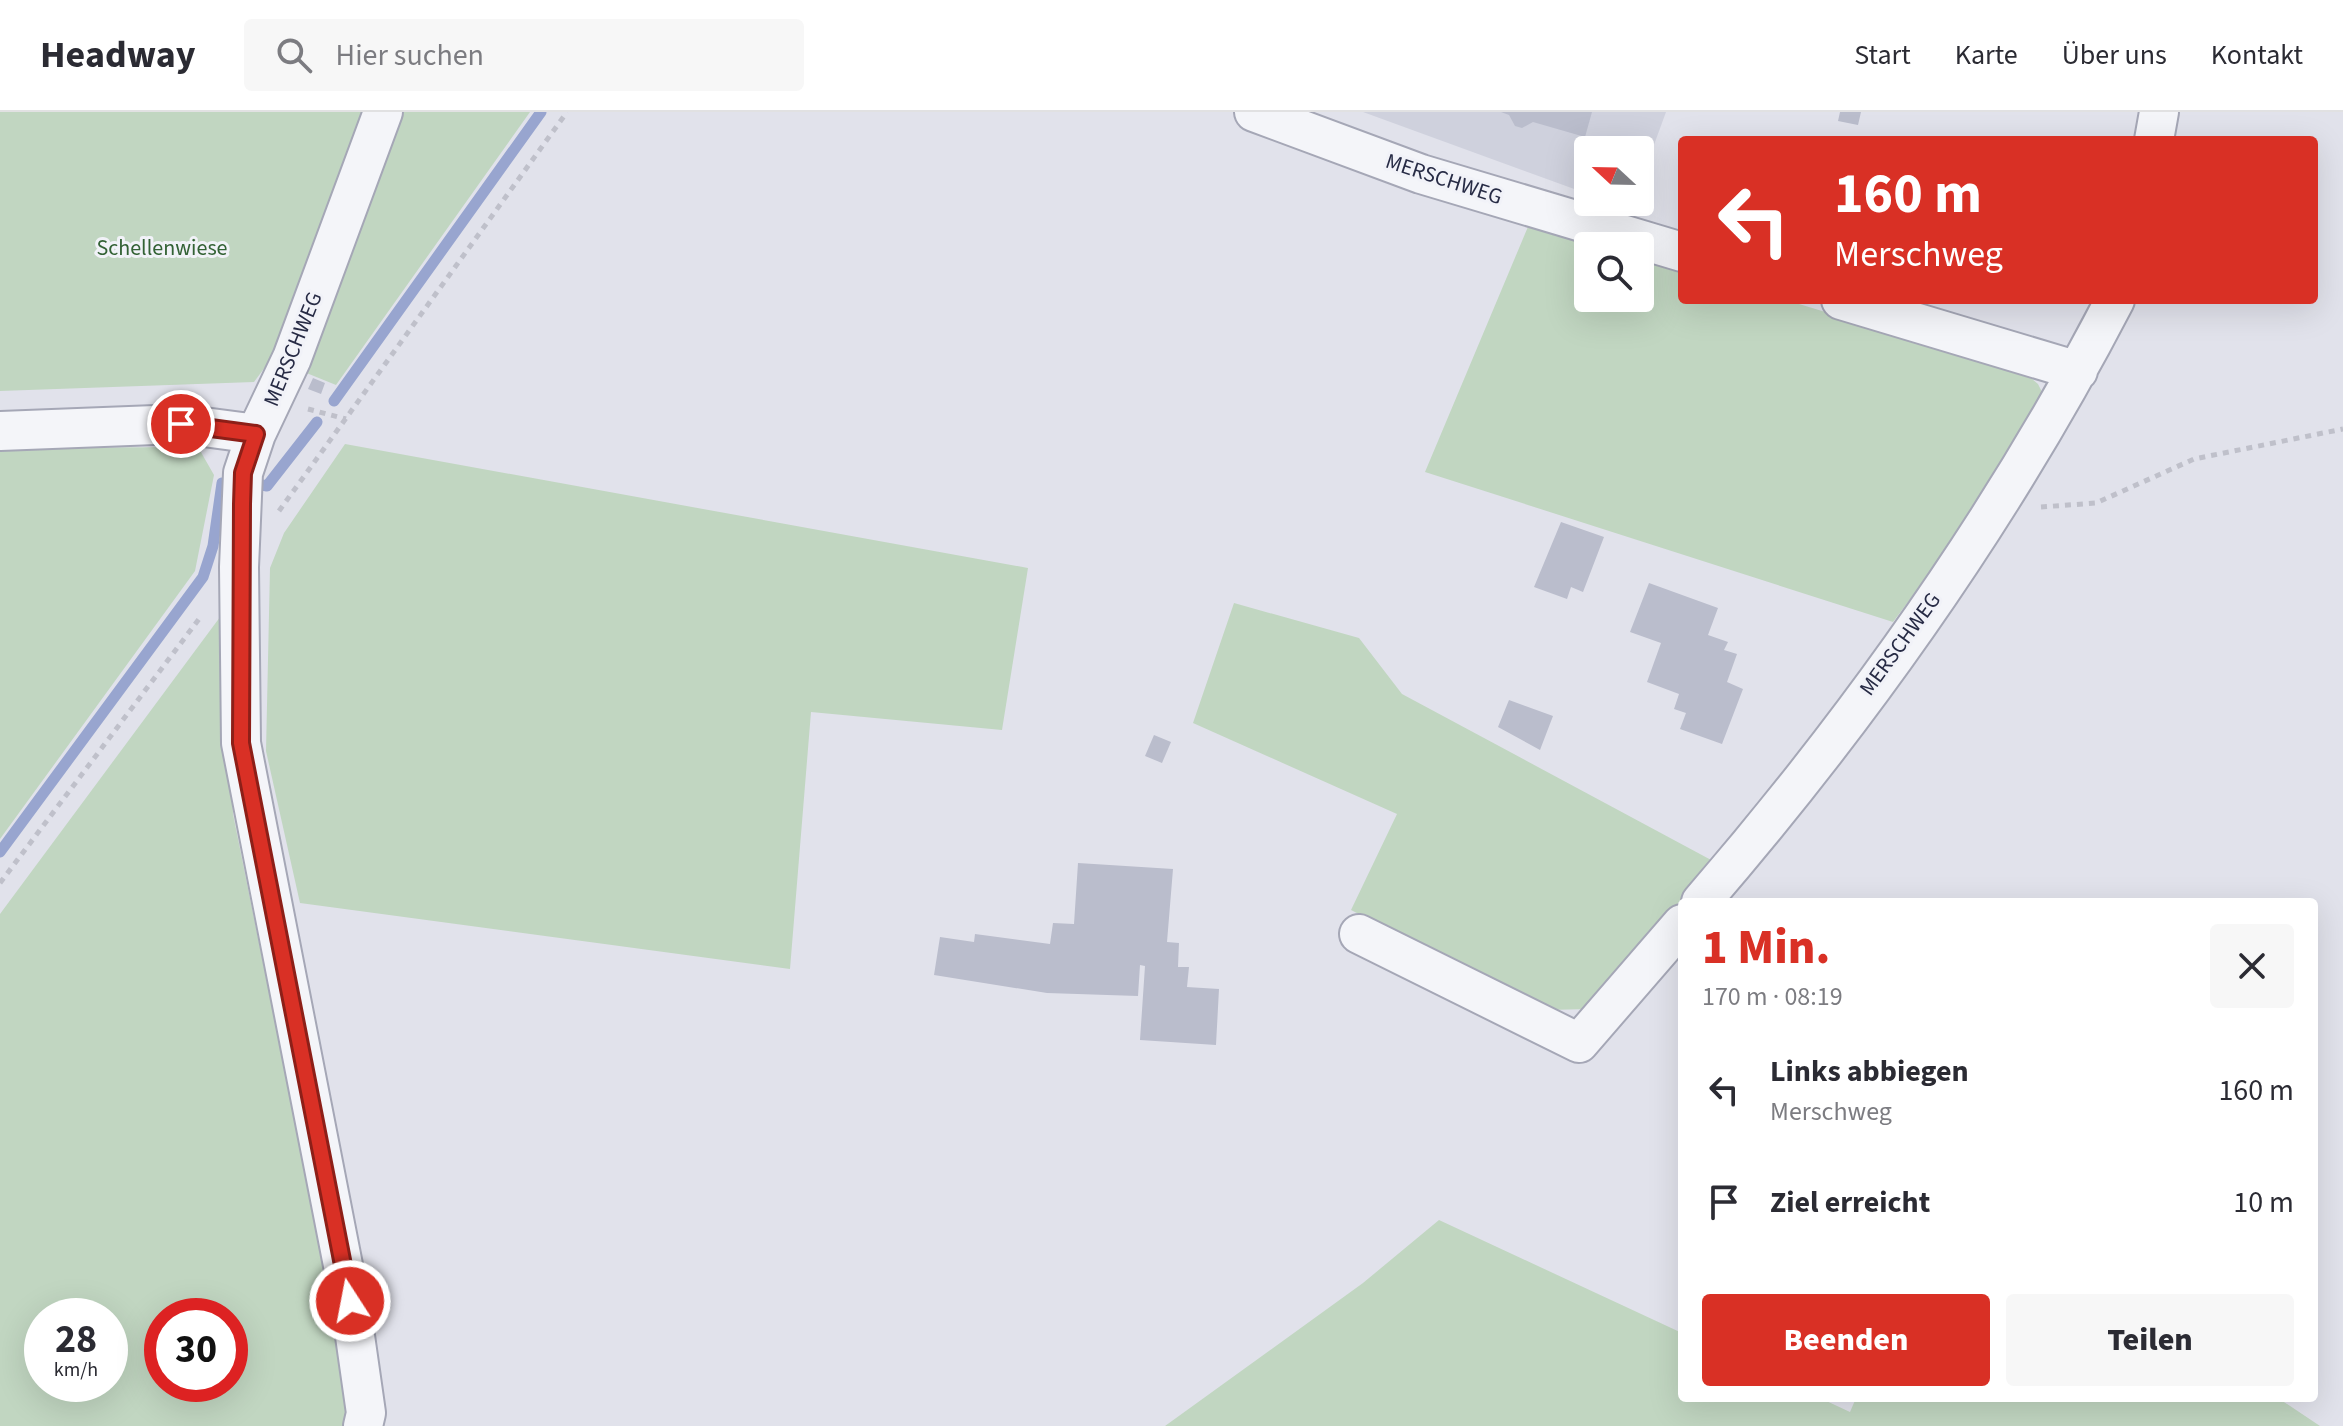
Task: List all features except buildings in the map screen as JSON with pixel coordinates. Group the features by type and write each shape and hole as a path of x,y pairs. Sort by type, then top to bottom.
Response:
{"street":[{"name":"MERSCHWEG","path":"0,431 181,424 256,434 292,358 383,112"},
{"name":"MERSCHWEG","path":"1254,112 1421,174 1678,251"},
{"path":"2155,136 2159,112"},
{"path":"1854,304 2078,371"},
{"name":"MERSCHWEG","path":"1704,898 1750,845 1913,630 2009,489 2113,304"},
{"path":"256,434 243,473 239,567 241,743 350,1301 366,1413 363,1426"},
{"path":"1359,934 1579,1043 1678,929"}],"path":[{"path":"273,519 567,112"},
{"path":"2009,489 2038,508 2096,503 2194,459 2343,429"},
{"path":"0,883 239,567"}],"shaded area":[{"path":"1363,112 1666,112 1654,145 1654,136 1574,136 1574,189"}],"green space":[{"name":"Schellenwiese","path":"0,112 363,112 274,355 254,382 0,391"},
{"path":"400,112 530,112 336,385 304,372"},
{"path":"1530,222 1574,235 1574,312 1654,312 1654,260 1678,267 1678,304 1799,304 2025,373 2038,384 2045,398 1974,514 1893,622 1425,472"},
{"path":"345,444 1028,568 1002,730 811,712 790,969 300,903 266,751 270,568 284,533"},
{"path":"198,447 214,475 195,571 0,839 0,448"},
{"path":"1234,603 1359,638 1402,694 1713,861 1682,898 1678,898 1678,903 1590,1009 1546,1010 1351,910 1397,814 1193,723"},
{"path":"226,609 233,814 340,1344 348,1426 0,1426 0,914"},
{"path":"1439,1220 1678,1331 1678,1402 1829,1402 1850,1412 1854,1402 2284,1402 2320,1426 1165,1426 1363,1283"}],"waterway":[{"path":"334,401 541,112"},
{"path":"262,485 267,486 317,422"},
{"path":"0,852 203,577 213,546 222,483"}],"route":[{"path":"181,424 256,434 243,473 239,567 241,743 350,1301"}]}
